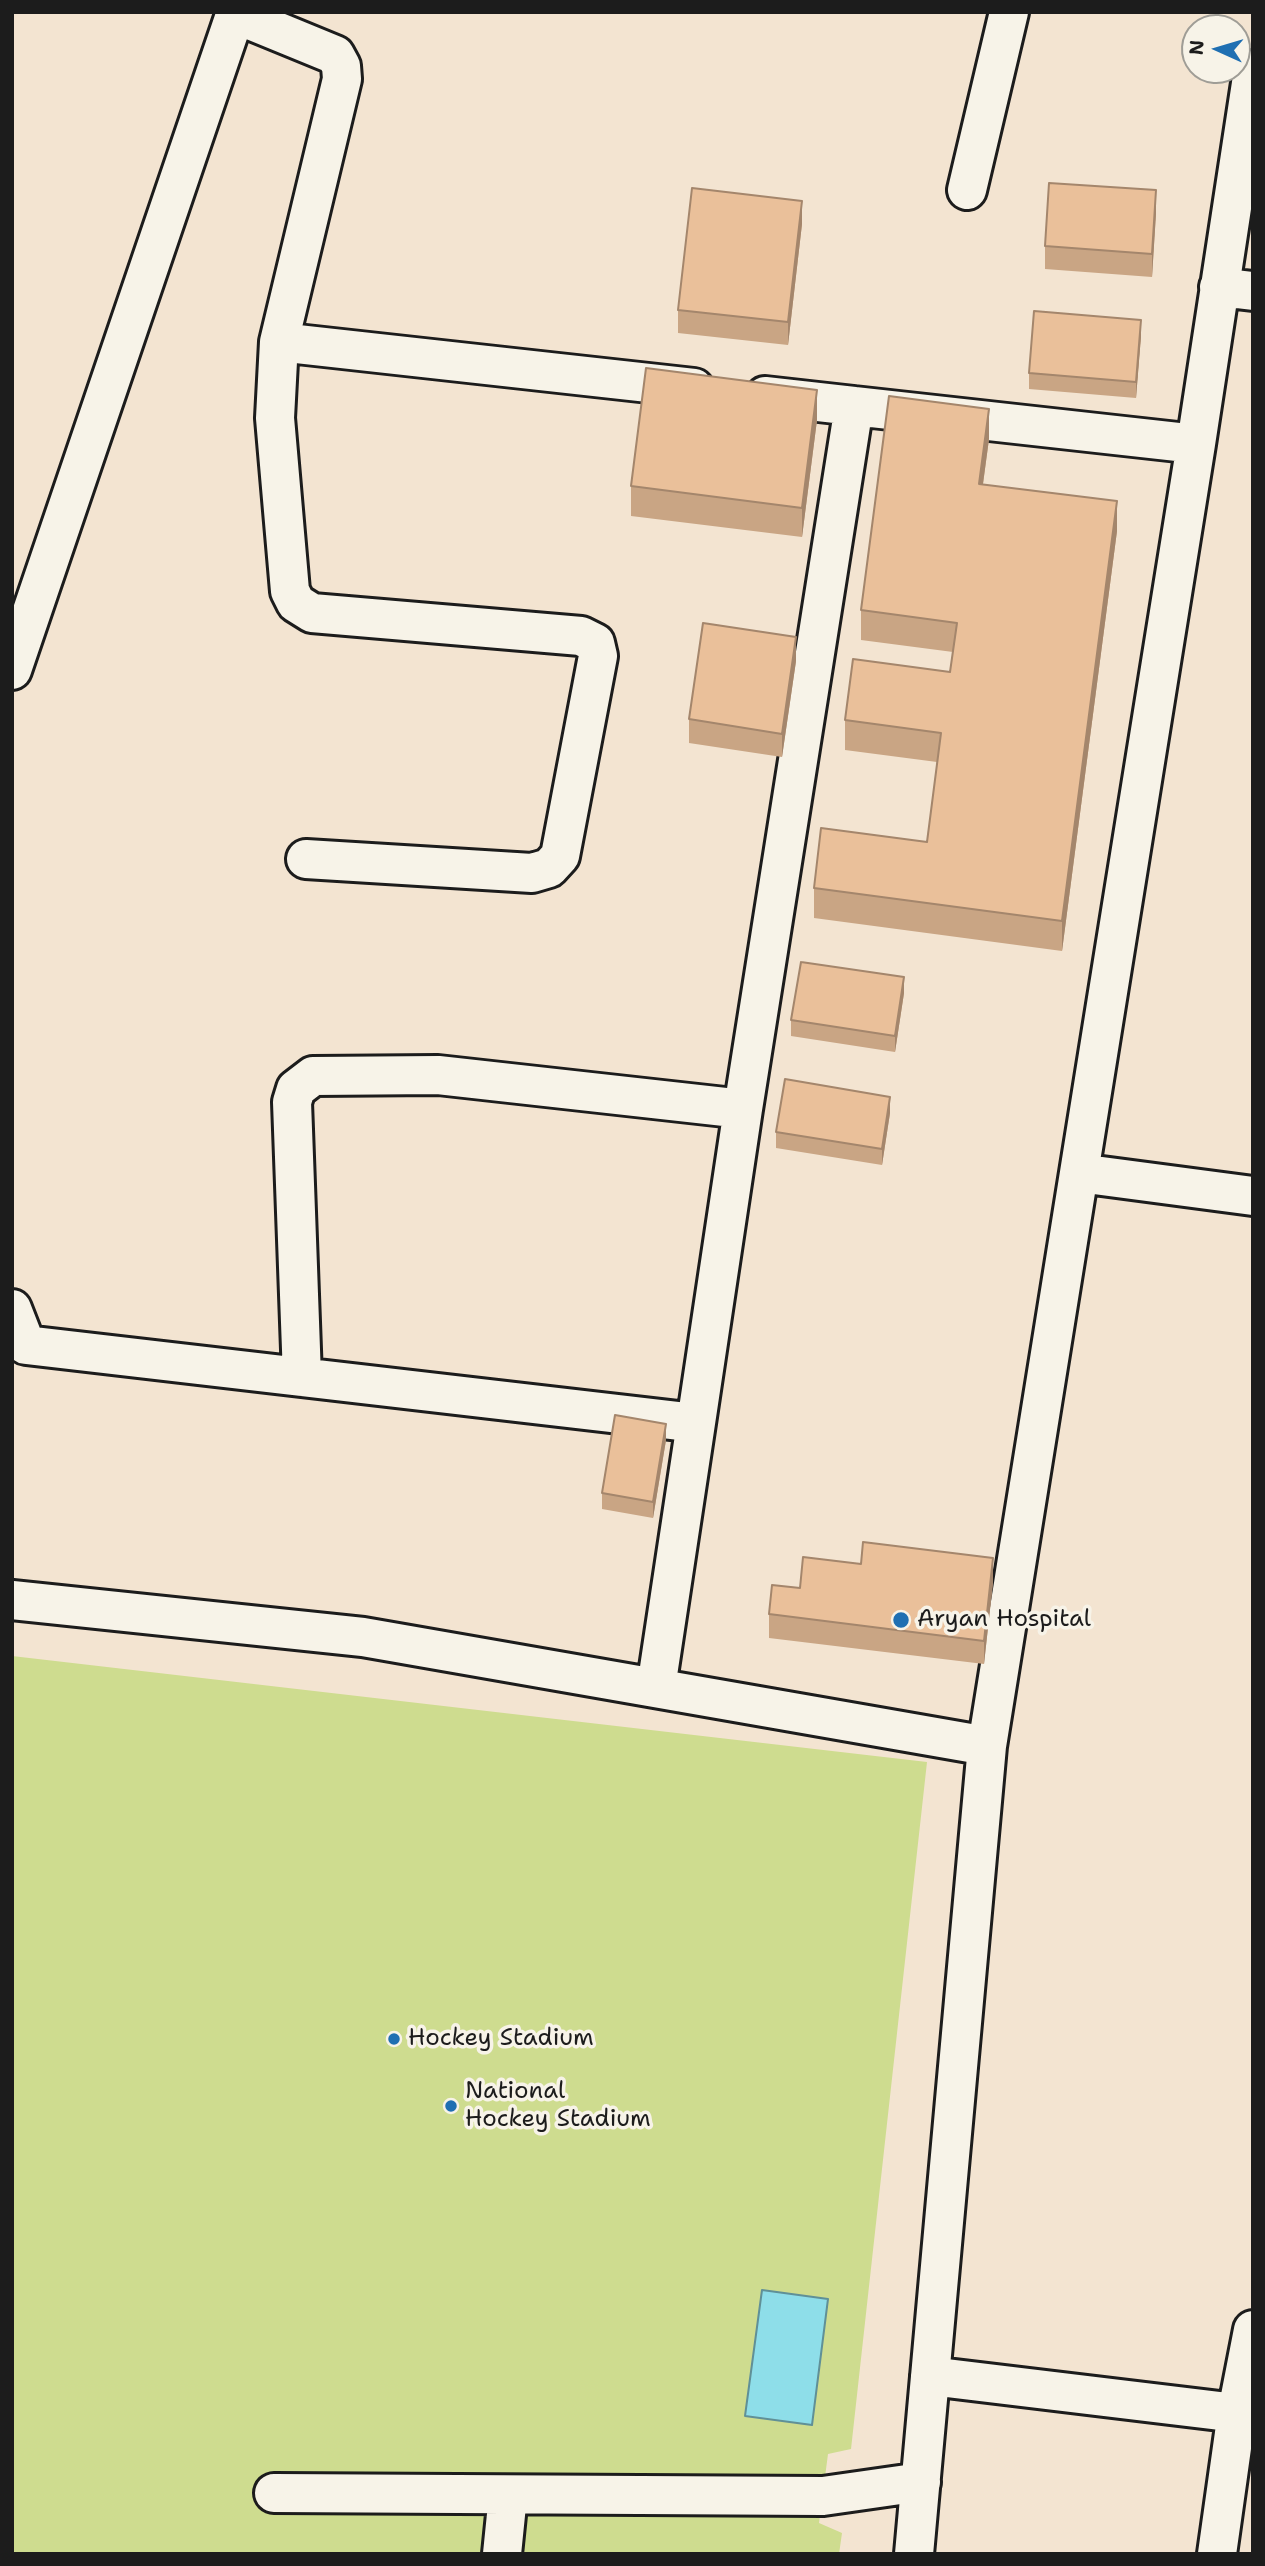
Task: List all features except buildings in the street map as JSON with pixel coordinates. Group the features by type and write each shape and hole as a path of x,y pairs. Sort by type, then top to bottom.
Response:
{"street":[{"path":"967,190 1009,12"},
{"path":"12,670 236,13 335,55 341,66 342,79 279,342 275,418 290,591 296,603 312,613 581,636 595,643 598,656 560,856 549,868 533,873 306,859"},
{"path":"915,2554 987,1746 1196,444 1236,289 1252,87"},
{"path":"279,342 1196,444"},
{"path":"656,1688 743,1109 854,406"},
{"path":"302,1377 292,1102 296,1089 313,1076 438,1075 743,1109"},
{"path":"1079,1174 1253,1196"},
{"path":"12,1309 19,1344 696,1423"},
{"path":"12,1600 363,1637 987,1746"},
{"path":"1217,2554 1245,2413 1253,2330"},
{"path":"930,2376 1245,2413"},
{"path":"274,2493 823,2496 921,2482"},
{"path":"502,2554 508,2495"}],"green space":[{"name":"National Hockey Stadium","path":"12,1656 927,1762 851,2449 828,2454 819,2523 842,2533 839,2554 12,2554"}],"water":[{"path":"762,2290 828,2299 812,2425 745,2416"}],"place":[{"name":"Aryan Hospital","path":"901,1620"},
{"name":"Hockey Stadium","path":"394,2039"},
{"name":"National Hockey Stadium","path":"451,2106"}]}
